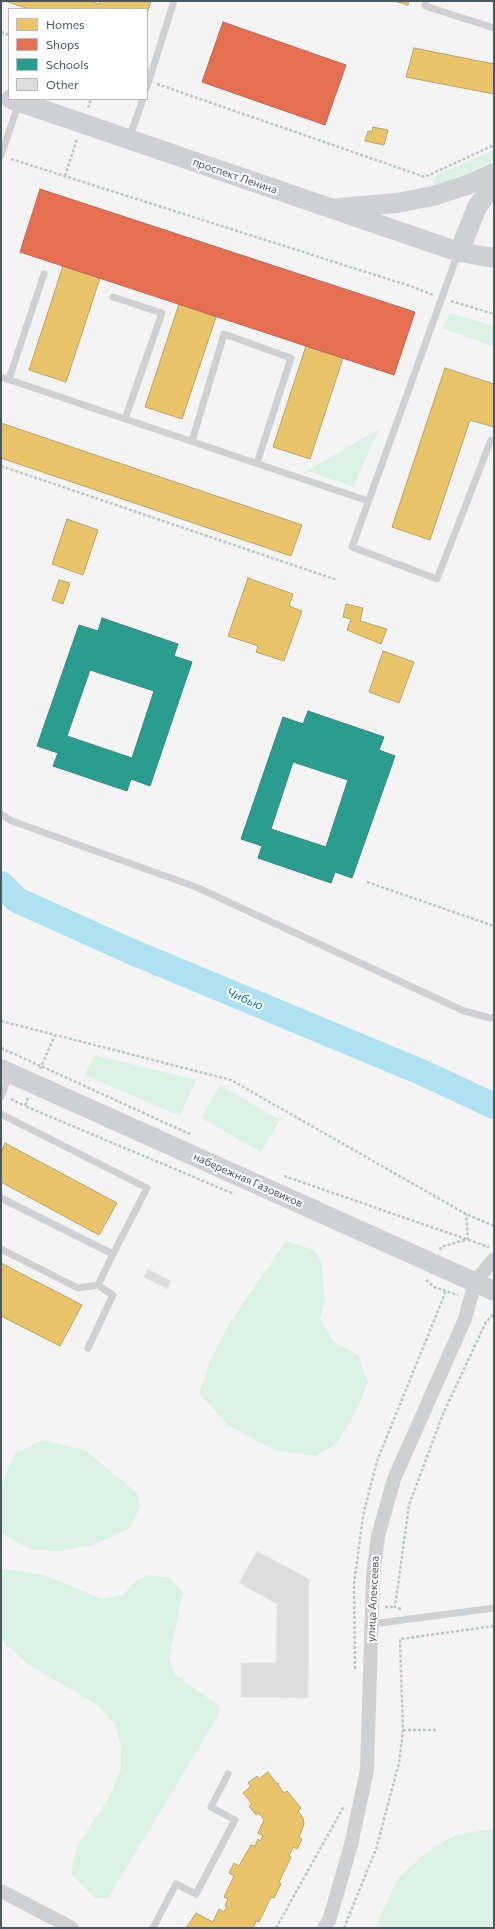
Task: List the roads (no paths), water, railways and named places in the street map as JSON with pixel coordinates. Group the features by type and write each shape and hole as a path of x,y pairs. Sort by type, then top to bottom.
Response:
{"main road":[{"name":"проспект Ленина","path":"13,100 459,252 494,258"},
{"path":"333,209 397,203 433,196 467,185 494,173"},
{"path":"459,252 477,208 494,183"},
{"name":"проспект Ленина","path":"459,252 494,272"},
{"name":"набережная Газовиков","path":"5,1071 430,1272 475,1282 494,1291"}],"street":[{"path":"475,1282 494,1259"},
{"name":"улица Алексеева","path":"324,1928 328,1921 351,1845 367,1770 373,1576 378,1536 394,1479 465,1319 475,1282"},
{"path":"1,1891 72,1928"}],"lane":[{"path":"148,84 174,1"},
{"path":"426,1 425,6 494,28"},
{"path":"4,157 10,100"},
{"path":"129,140 143,100"},
{"path":"459,252 352,547 436,579 491,440 494,441"},
{"path":"9,379 44,274"},
{"path":"113,297 162,313 125,419"},
{"path":"192,441 224,334 290,358 257,463"},
{"path":"1,377 368,501"},
{"path":"1,814 12,821 196,888 464,1011 490,1018 494,1017"},
{"path":"1,1096 5,1071"},
{"path":"1,1114 147,1188 98,1285"},
{"path":"1,1198 113,1254"},
{"path":"1,1249 78,1288 98,1285 113,1295 88,1348"},
{"path":"372,1624 494,1608"},
{"path":"153,1928 176,1884 196,1894 235,1820 211,1807 228,1774"}],"waterway":[{"name":"Чибью","path":"1,884 17,900 130,951 421,1072 494,1106"}]}
